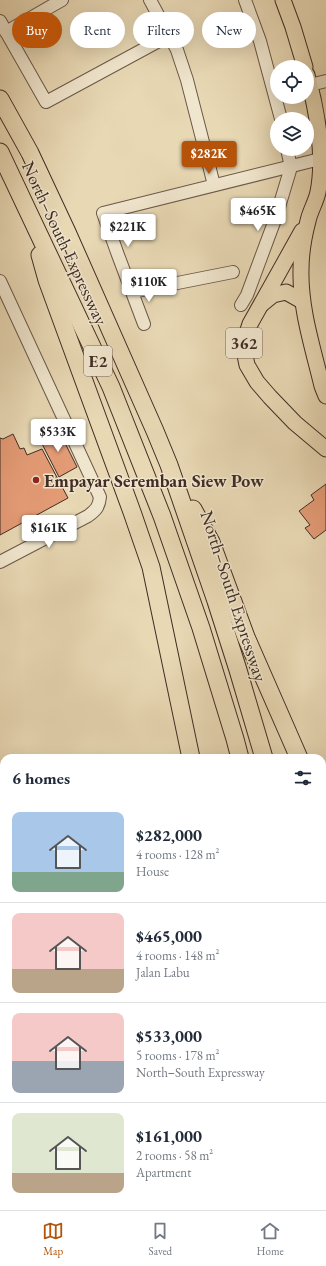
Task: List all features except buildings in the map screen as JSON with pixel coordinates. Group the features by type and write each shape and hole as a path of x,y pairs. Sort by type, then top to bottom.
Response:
{"highway":[{"name":"North–South Expressway","path":"0,99 30,153 67,232 169,465 216,601 263,754"},
{"name":"North–South Expressway","path":"0,152 111,387 162,516 201,628 239,754"},
{"path":"27,208 47,280 151,567 190,754"},
{"path":"169,465 211,542 246,638 297,754"}],"main road":[{"path":"283,0 303,60"},
{"name":"362","path":"313,104 320,143 320,159 318,192 308,222 303,244 301,269 302,301 322,386 326,396"},
{"name":"362","path":"308,222 250,324 243,345 247,365 257,382 295,423 326,449"},
{"path":"260,306 273,295 286,292 302,301"}],"street":[{"path":"62,0 3,27 46,102 147,48"},
{"path":"150,0 157,12"},
{"path":"245,0 260,41 279,112"},
{"path":"176,48 187,80 214,186"},
{"path":"314,80 326,81"},
{"path":"241,305 247,295 276,217 291,166 289,156"},
{"path":"144,324 103,213 320,159"},
{"path":"132,292 233,272"},
{"path":"0,281 100,497 99,505 88,516 0,562"}],"place":[{"name":"Empayar Seremban Siew Pow","path":"36,480"}]}
